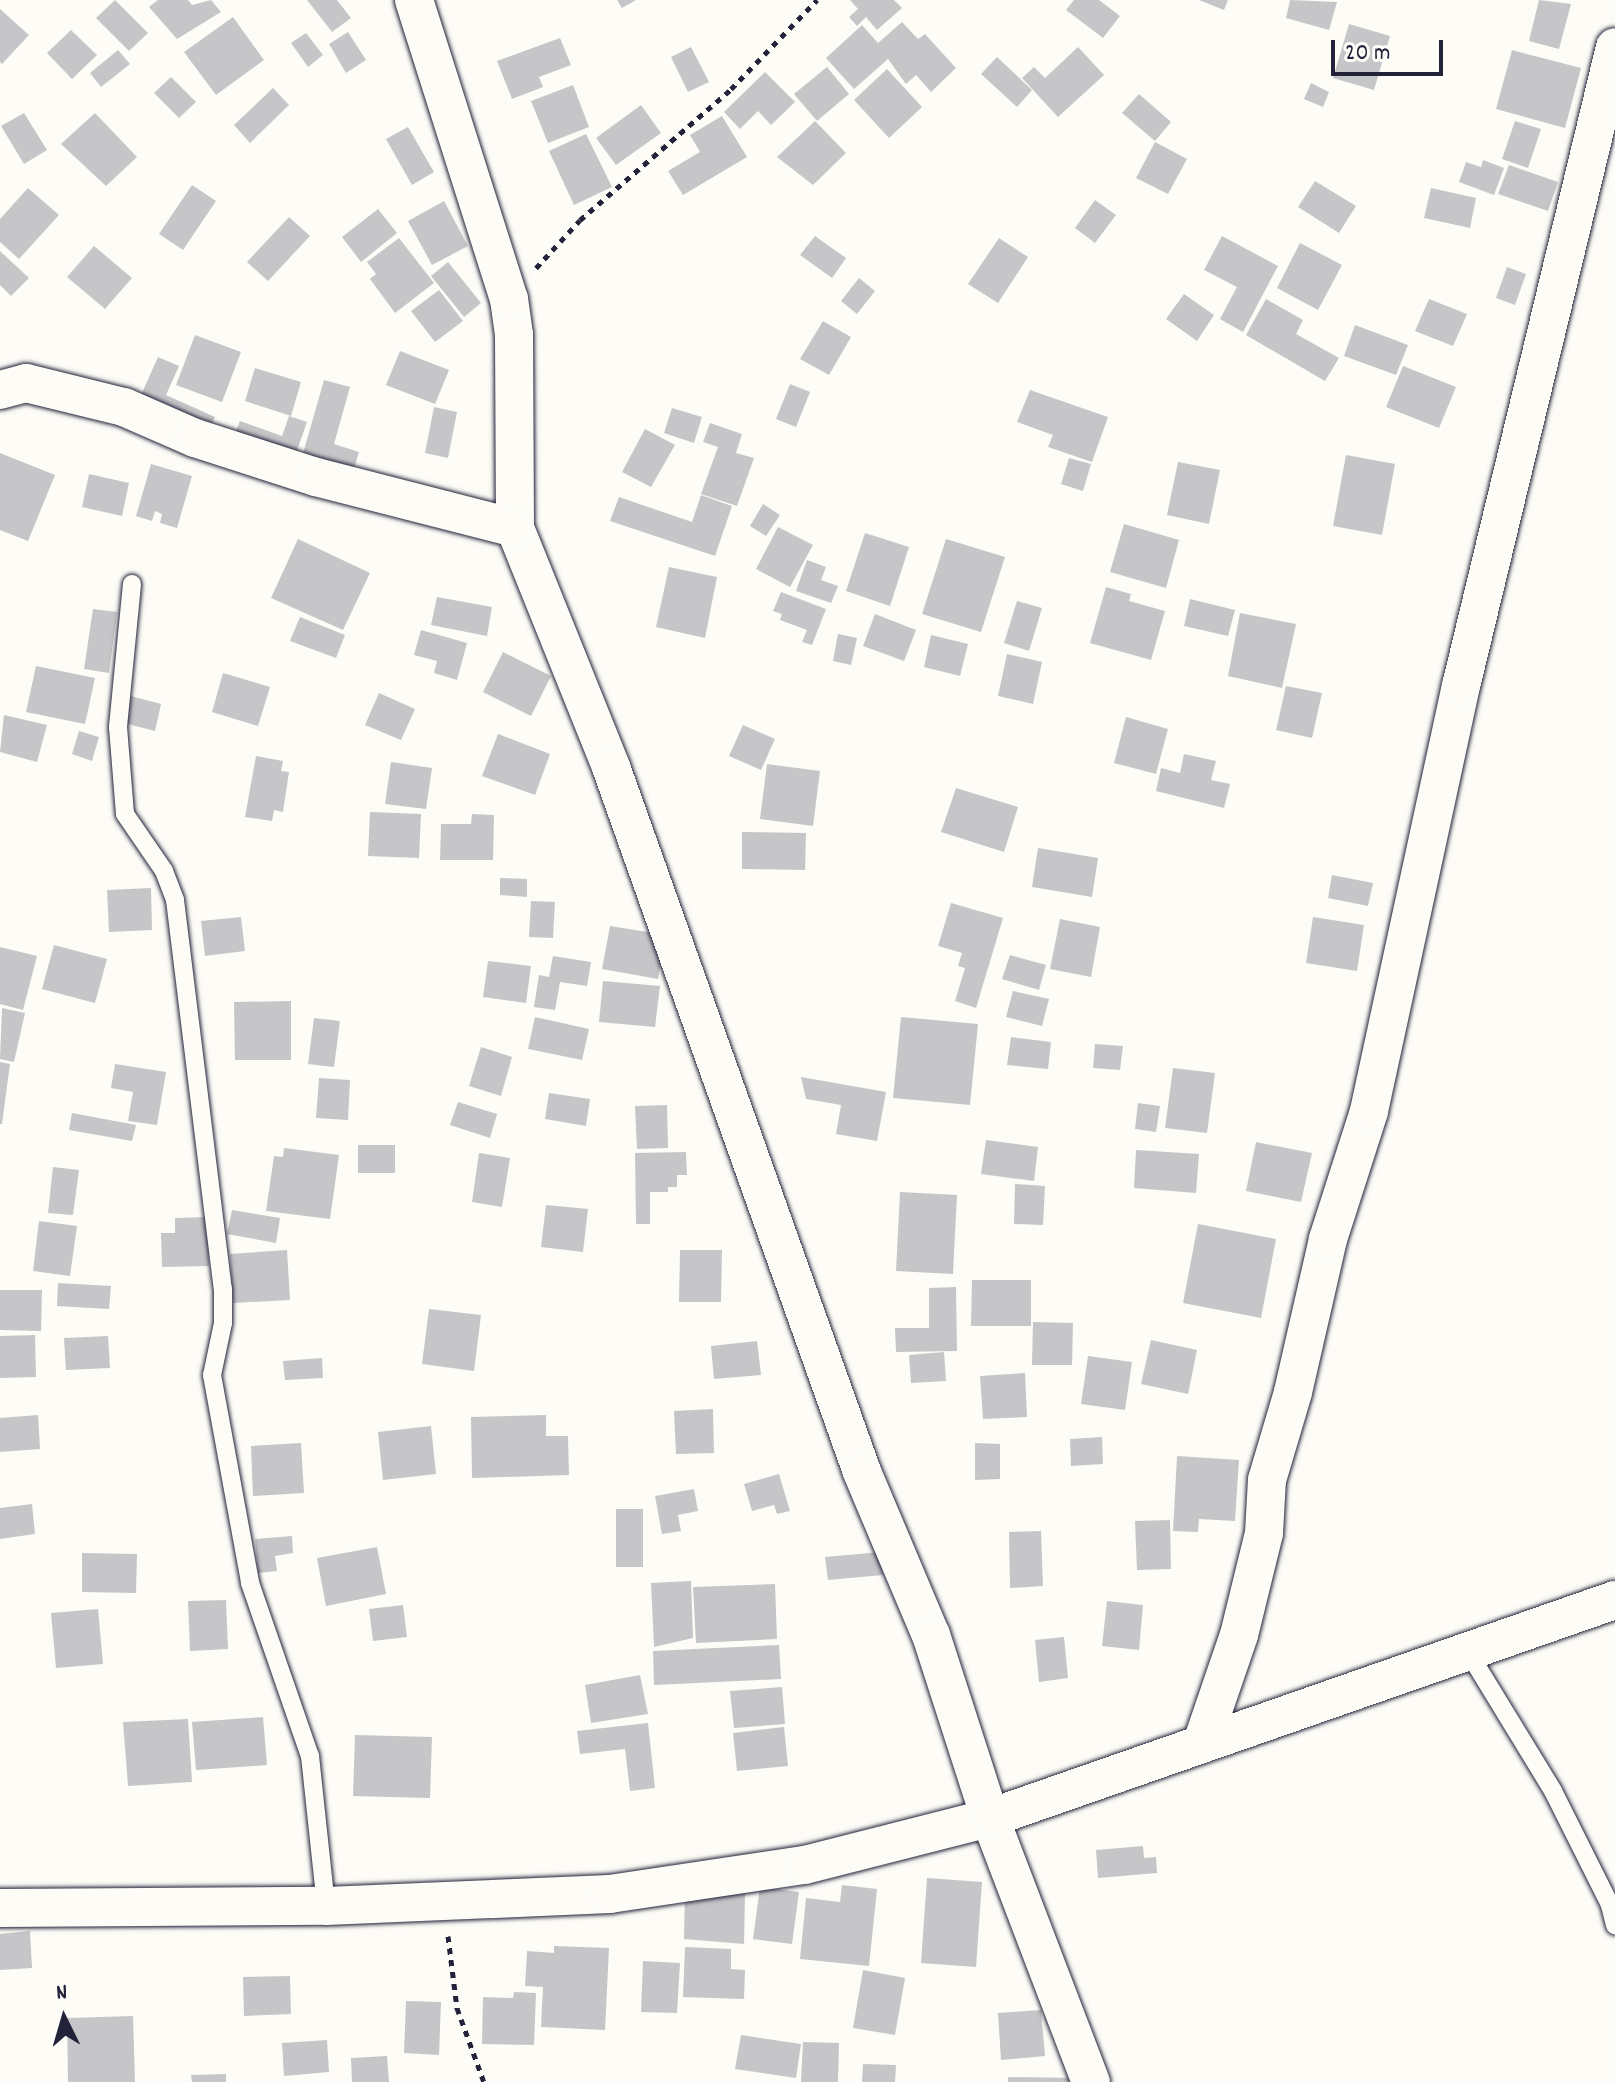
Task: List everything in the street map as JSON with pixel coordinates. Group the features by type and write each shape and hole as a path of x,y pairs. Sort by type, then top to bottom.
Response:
{"street":[{"path":"414,0 509,299 514,335 515,528 611,767 862,1472 931,1635 990,1818 1092,2079"},
{"path":"1203,1740 1239,1635 1264,1533 1267,1480 1293,1392 1328,1239 1369,1111 1465,670 1615,47"},
{"path":"0,390 26,383 124,407 195,438 316,477 515,528"},
{"path":"0,1908 443,1903 610,1894 790,1867 990,1818 1203,1740 1615,1600"}],"lane":[{"path":"132,584 118,727 125,814 164,871 175,900 223,1289 223,1323 212,1375 250,1583 310,1756 326,1906"},
{"path":"1467,1650 1553,1791 1610,1905 1615,1925"}],"path":[{"path":"509,299 580,220 731,89 817,0"},
{"path":"443,1903 457,2008 484,2082"}],"building":[{"path":"115,0 148,33 129,51 96,18"},
{"path":"158,0 188,0 192,5 211,0 221,12 177,39 149,7"},
{"path":"307,0 337,0 351,18 332,32"},
{"path":"617,0 636,0 622,8"},
{"path":"850,0 894,0 902,8 877,30 866,17 857,26 849,17 858,9"},
{"path":"1074,0 1099,0 1120,16 1103,38 1066,10"},
{"path":"1199,0 1228,0 1224,10"},
{"path":"1290,0 1337,2 1329,30 1286,18"},
{"path":"1539,0 1571,4 1559,49 1529,41"},
{"path":"0,9 29,35 2,64 0,62"},
{"path":"233,17 264,60 216,95 184,52"},
{"path":"902,22 918,39 925,34 956,68 931,92 916,75 906,84 888,59 854,89 826,58 862,25 878,43"},
{"path":"1349,24 1390,36 1374,90 1333,78"},
{"path":"71,30 97,55 72,79 47,53"},
{"path":"348,32 366,60 346,73 329,44"},
{"path":"306,33 323,55 308,67 291,43"},
{"path":"560,38 571,65 539,77 543,87 512,99 497,61"},
{"path":"691,47 709,82 688,92 671,57"},
{"path":"1078,47 1104,75 1058,117 1022,78 1034,67 1045,78"},
{"path":"118,50 130,64 101,87 90,73"},
{"path":"1512,50 1581,68 1565,128 1496,109"},
{"path":"997,57 1032,90 1017,107 981,74"},
{"path":"827,67 849,94 817,121 794,94"},
{"path":"887,69 922,107 889,138 854,100"},
{"path":"765,72 795,102 771,125 758,111 740,129 724,112"},
{"path":"171,77 196,102 179,118 154,93"},
{"path":"1311,83 1329,92 1323,107 1304,99"},
{"path":"573,85 589,127 548,143 531,101"},
{"path":"273,88 289,105 250,143 234,125"},
{"path":"1139,94 1171,122 1155,141 1122,113"},
{"path":"641,105 661,133 616,165 596,138"},
{"path":"24,113 47,150 24,164 1,126"},
{"path":"95,113 137,157 106,186 61,144"},
{"path":"722,116 747,157 683,195 668,171 700,152 690,135"},
{"path":"815,121 846,153 813,185 777,157"},
{"path":"1515,121 1541,129 1528,168 1502,159"},
{"path":"408,127 434,172 412,185 386,139"},
{"path":"586,134 612,187 574,205 549,151"},
{"path":"1155,142 1187,159 1168,194 1136,178"},
{"path":"1483,160 1504,168 1494,195 1459,182 1466,162 1481,167"},
{"path":"1509,165 1558,182 1548,211 1498,194"},
{"path":"1315,181 1356,206 1339,233 1298,207"},
{"path":"192,185 216,201 183,250 159,234"},
{"path":"28,188 59,215 19,259 0,242 0,219"},
{"path":"1431,188 1476,198 1470,228 1424,218"},
{"path":"1095,200 1116,215 1095,243 1075,228"},
{"path":"444,201 468,246 432,265 408,221"},
{"path":"378,209 397,233 361,262 342,237"},
{"path":"289,217 310,236 268,281 247,262"},
{"path":"815,236 846,258 832,278 800,255"},
{"path":"1222,236 1278,266 1243,332 1220,319 1237,287 1204,270"},
{"path":"399,238 434,283 395,313 370,279 376,274 367,262"},
{"path":"999,238 1028,257 998,303 968,284"},
{"path":"1300,243 1342,265 1318,310 1277,288"},
{"path":"94,246 132,278 105,309 67,277"},
{"path":"0,251 29,278 11,296 0,285"},
{"path":"448,262 481,303 464,317 431,276"},
{"path":"1507,267 1526,274 1515,305 1496,298"},
{"path":"859,278 875,291 857,314 841,301"},
{"path":"439,290 463,321 435,342 411,311"},
{"path":"1184,294 1214,315 1197,341 1166,319"},
{"path":"1266,299 1303,320 1296,334 1339,358 1325,381 1246,335"},
{"path":"1429,299 1467,314 1453,346 1415,331"},
{"path":"823,321 851,337 829,375 800,359"},
{"path":"1355,325 1408,345 1396,375 1344,356"},
{"path":"195,335 241,352 222,402 176,385"},
{"path":"400,351 449,370 435,404 386,385"},
{"path":"158,357 179,366 166,395 215,417 208,433 138,402"},
{"path":"1403,366 1456,387 1439,428 1386,407"},
{"path":"255,368 301,382 291,416 245,401"},
{"path":"324,380 350,387 334,444 359,452 353,472 302,457"},
{"path":"790,384 810,392 796,427 776,419"},
{"path":"1030,390 1108,417 1092,462 1048,447 1053,435 1017,422"},
{"path":"434,407 457,412 448,458 425,453"},
{"path":"672,408 702,417 694,443 664,433"},
{"path":"289,416 307,422 294,459 233,439 240,421 282,436"},
{"path":"710,423 742,434 736,453 754,458 737,506 701,494 718,447 703,442"},
{"path":"645,429 675,445 651,487 622,472"},
{"path":"0,453 55,475 28,541 0,530"},
{"path":"1346,455 1395,464 1382,535 1333,526"},
{"path":"1069,458 1091,464 1083,491 1061,484"},
{"path":"1178,462 1220,470 1209,524 1167,515"},
{"path":"151,464 192,476 177,528 160,523 162,514 155,511 152,521 136,516"},
{"path":"89,474 129,483 122,516 82,507"},
{"path":"701,495 732,506 715,556 610,521 619,497 692,522"},
{"path":"763,504 780,515 766,536 750,526"},
{"path":"1124,524 1179,540 1166,588 1110,572"},
{"path":"778,527 813,545 790,587 756,569"},
{"path":"865,533 909,547 890,606 846,591"},
{"path":"298,539 370,573 343,630 271,598"},
{"path":"946,539 1005,557 981,632 922,614"},
{"path":"807,560 826,567 821,580 838,586 831,603 796,591"},
{"path":"669,567 717,577 705,638 656,627"},
{"path":"1106,587 1131,594 1129,601 1165,611 1151,660 1090,643"},
{"path":"781,592 826,609 812,645 802,642 807,630 780,620 782,614 773,611"},
{"path":"437,597 492,607 487,636 431,625"},
{"path":"1190,599 1235,610 1228,636 1184,626"},
{"path":"1017,601 1042,608 1029,651 1004,643"},
{"path":"93,609 117,612 109,673 84,669"},
{"path":"1240,613 1296,624 1282,688 1228,676"},
{"path":"875,614 916,630 904,661 863,646"},
{"path":"300,617 345,635 336,658 290,641"},
{"path":"421,630 467,643 457,680 434,673 437,661 414,655"},
{"path":"838,634 857,638 851,665 833,661"},
{"path":"931,635 968,644 960,676 924,667"},
{"path":"503,652 551,676 531,716 483,692"},
{"path":"1007,654 1042,662 1033,704 998,696"},
{"path":"36,666 95,678 85,724 26,712"},
{"path":"223,673 270,687 258,726 212,712"},
{"path":"1286,686 1322,693 1312,738 1276,730"},
{"path":"379,693 415,709 401,740 365,725"},
{"path":"131,696 161,704 155,731 124,723"},
{"path":"4,715 47,725 37,762 0,752"},
{"path":"1126,717 1168,729 1156,774 1114,763"},
{"path":"743,725 775,739 761,770 729,756"},
{"path":"79,731 99,737 92,761 72,754"},
{"path":"498,734 550,754 535,795 482,776"},
{"path":"1184,754 1216,761 1211,780 1230,784 1224,808 1156,791 1161,768 1180,773"},
{"path":"256,756 283,761 281,771 289,772 283,812 274,810 272,821 245,817"},
{"path":"391,762 432,768 426,809 385,804"},
{"path":"767,764 820,771 813,826 760,819"},
{"path":"956,788 1018,807 1004,852 941,832"},
{"path":"370,812 421,814 419,858 368,856"},
{"path":"472,814 494,815 493,860 440,860 441,824 471,824"},
{"path":"742,832 806,833 805,870 742,869"},
{"path":"1038,848 1098,858 1092,897 1032,887"},
{"path":"1332,875 1373,883 1368,906 1328,898"},
{"path":"500,878 527,879 527,897 500,895"},
{"path":"151,888 152,930 109,932 107,890"},
{"path":"531,901 555,902 553,938 529,937"},
{"path":"951,903 1003,918 976,1008 955,1001 965,968 958,966 962,953 938,946"},
{"path":"241,917 245,951 205,956 201,921"},
{"path":"1313,917 1364,925 1357,971 1306,963"},
{"path":"1060,919 1100,927 1091,977 1050,969"},
{"path":"610,926 666,935 658,979 602,969"},
{"path":"54,945 107,959 95,1003 42,989"},
{"path":"0,947 37,956 23,1010 0,1004"},
{"path":"1010,955 1046,965 1039,990 1002,979"},
{"path":"553,956 591,962 587,986 560,982 555,1010 534,1007 539,975 549,977"},
{"path":"488,961 531,966 526,1003 483,997"},
{"path":"603,981 660,986 655,1027 599,1022"},
{"path":"1013,991 1049,999 1042,1026 1006,1017"},
{"path":"291,1001 291,1060 235,1060 234,1002"},
{"path":"2,1008 25,1013 14,1062 0,1059"},
{"path":"535,1017 589,1029 582,1060 528,1049"},
{"path":"901,1017 978,1024 970,1105 893,1098"},
{"path":"314,1018 340,1021 334,1067 308,1064"},
{"path":"1011,1037 1051,1042 1048,1069 1007,1065"},
{"path":"1095,1044 1123,1046 1120,1070 1093,1068"},
{"path":"481,1047 512,1057 501,1096 469,1086"},
{"path":"0,1062 10,1064 2,1124 0,1124"},
{"path":"115,1064 166,1072 157,1125 128,1121 133,1092 111,1088"},
{"path":"1173,1068 1215,1073 1207,1133 1165,1128"},
{"path":"801,1077 886,1092 877,1141 836,1134 841,1105 806,1099"},
{"path":"319,1078 350,1080 348,1120 316,1118"},
{"path":"549,1093 590,1099 586,1126 545,1119"},
{"path":"458,1102 497,1114 490,1138 450,1125"},
{"path":"1138,1103 1160,1106 1156,1132 1135,1129"},
{"path":"667,1105 668,1148 637,1149 635,1106"},
{"path":"72,1113 136,1125 132,1141 69,1130"},
{"path":"986,1140 1038,1147 1034,1181 981,1174"},
{"path":"1256,1142 1312,1153 1301,1202 1246,1191"},
{"path":"358,1145 395,1145 395,1173 358,1173"},
{"path":"284,1148 339,1155 330,1219 266,1211 274,1156 283,1157"},
{"path":"1136,1150 1199,1154 1196,1193 1134,1188"},
{"path":"686,1152 687,1175 677,1175 677,1187 668,1187 668,1192 650,1192 650,1224 636,1224 635,1153"},
{"path":"479,1153 510,1158 502,1207 472,1202"},
{"path":"53,1167 79,1170 73,1215 48,1213"},
{"path":"1015,1184 1045,1186 1043,1225 1014,1224"},
{"path":"900,1192 957,1195 953,1274 896,1271"},
{"path":"546,1205 588,1209 583,1252 541,1247"},
{"path":"232,1210 280,1218 276,1243 227,1234"},
{"path":"207,1217 209,1266 162,1267 161,1233 175,1233 175,1218"},
{"path":"39,1221 77,1226 70,1276 33,1271"},
{"path":"1198,1224 1276,1239 1261,1318 1183,1303"},
{"path":"287,1250 290,1300 233,1303 230,1254"},
{"path":"680,1250 722,1250 721,1302 679,1302"},
{"path":"972,1280 1031,1280 1031,1326 971,1326"},
{"path":"58,1283 111,1286 109,1309 57,1306"},
{"path":"956,1287 957,1351 896,1352 895,1328 929,1328 929,1288"},
{"path":"0,1290 42,1290 41,1331 0,1330"},
{"path":"429,1309 481,1315 474,1371 422,1364"},
{"path":"1033,1322 1073,1323 1072,1365 1032,1365"},
{"path":"35,1335 36,1377 0,1378 0,1336"},
{"path":"108,1336 110,1368 66,1370 64,1338"},
{"path":"1151,1340 1197,1350 1188,1394 1141,1384"},
{"path":"757,1341 761,1375 714,1379 711,1346"},
{"path":"944,1352 946,1381 911,1383 909,1355"},
{"path":"1088,1356 1132,1362 1125,1410 1081,1404"},
{"path":"322,1358 323,1378 285,1380 283,1361"},
{"path":"1025,1373 1027,1417 983,1419 980,1376"},
{"path":"713,1409 714,1453 676,1454 674,1411"},
{"path":"38,1415 40,1449 0,1452 0,1418"},
{"path":"546,1415 546,1436 568,1436 569,1475 472,1478 471,1417"},
{"path":"431,1426 436,1474 383,1480 378,1432"},
{"path":"1102,1437 1103,1464 1071,1466 1070,1439"},
{"path":"301,1443 304,1493 253,1496 251,1446"},
{"path":"975,1443 1000,1444 1000,1479 975,1480"},
{"path":"1177,1456 1239,1460 1235,1521 1199,1519 1198,1532 1173,1531"},
{"path":"779,1474 790,1511 777,1514 774,1505 752,1511 744,1484"},
{"path":"694,1489 698,1511 678,1515 681,1531 662,1534 655,1496"},
{"path":"32,1504 35,1534 0,1539 0,1508"},
{"path":"616,1509 643,1509 643,1567 616,1567"},
{"path":"1170,1520 1171,1569 1137,1570 1135,1521"},
{"path":"1041,1531 1043,1586 1010,1588 1009,1532"},
{"path":"292,1536 293,1553 275,1556 277,1571 258,1573 255,1539"},
{"path":"377,1547 386,1594 326,1606 317,1558"},
{"path":"881,1552 883,1575 828,1580 825,1557"},
{"path":"82,1553 137,1554 136,1593 82,1592"},
{"path":"691,1581 693,1638 654,1647 651,1583"},
{"path":"775,1584 777,1639 696,1643 693,1587"},
{"path":"226,1600 228,1649 190,1651 188,1601"},
{"path":"1107,1601 1143,1605 1139,1650 1102,1646"},
{"path":"403,1605 407,1637 373,1641 369,1609"},
{"path":"98,1609 103,1664 56,1668 51,1613"},
{"path":"1064,1637 1068,1678 1039,1682 1035,1640"},
{"path":"779,1645 781,1679 654,1685 653,1651"},
{"path":"640,1675 648,1714 591,1723 585,1685"},
{"path":"782,1687 785,1724 734,1728 730,1691"},
{"path":"263,1717 267,1765 196,1770 192,1722"},
{"path":"188,1719 192,1782 128,1786 123,1722"},
{"path":"648,1723 655,1788 630,1791 625,1749 580,1754 577,1731"},
{"path":"784,1727 788,1766 737,1771 733,1733"},
{"path":"355,1735 432,1737 430,1798 353,1796"},
{"path":"1143,1846 1144,1858 1156,1857 1157,1873 1098,1878 1096,1850"},
{"path":"927,1878 982,1882 976,1967 921,1963"},
{"path":"842,1885 877,1889 869,1966 800,1959 806,1898 840,1902"},
{"path":"760,1887 799,1892 792,1944 753,1939"},
{"path":"685,1891 745,1892 744,1944 684,1939"},
{"path":"30,1931 32,1968 0,1970 0,1934"},
{"path":"554,1946 609,1948 605,2030 541,2027 543,1987 525,1986 527,1951 554,1953"},
{"path":"685,1947 731,1949 731,1969 745,1970 744,1999 683,1997"},
{"path":"643,1961 680,1963 677,2013 641,2012"},
{"path":"863,1970 905,1978 895,2035 853,2028"},
{"path":"290,1976 291,2014 244,2016 243,1977"},
{"path":"514,1992 536,1993 534,2045 482,2044 483,1997 513,1998"},
{"path":"406,2001 441,2002 439,2055 404,2053"},
{"path":"1041,2010 1045,2056 1001,2060 998,2013"},
{"path":"133,2016 135,2082 68,2082 67,2018"},
{"path":"741,2035 801,2044 796,2078 735,2069"},
{"path":"327,2040 329,2072 284,2076 282,2043"},
{"path":"803,2042 839,2043 838,2082 801,2082"},
{"path":"387,2056 389,2082 352,2082 351,2058"},
{"path":"863,2064 896,2065 895,2082 862,2082"},
{"path":"226,2074 226,2082 192,2082 191,2075"},
{"path":"1008,2077 1076,2078 1076,2082 1008,2082"}]}
